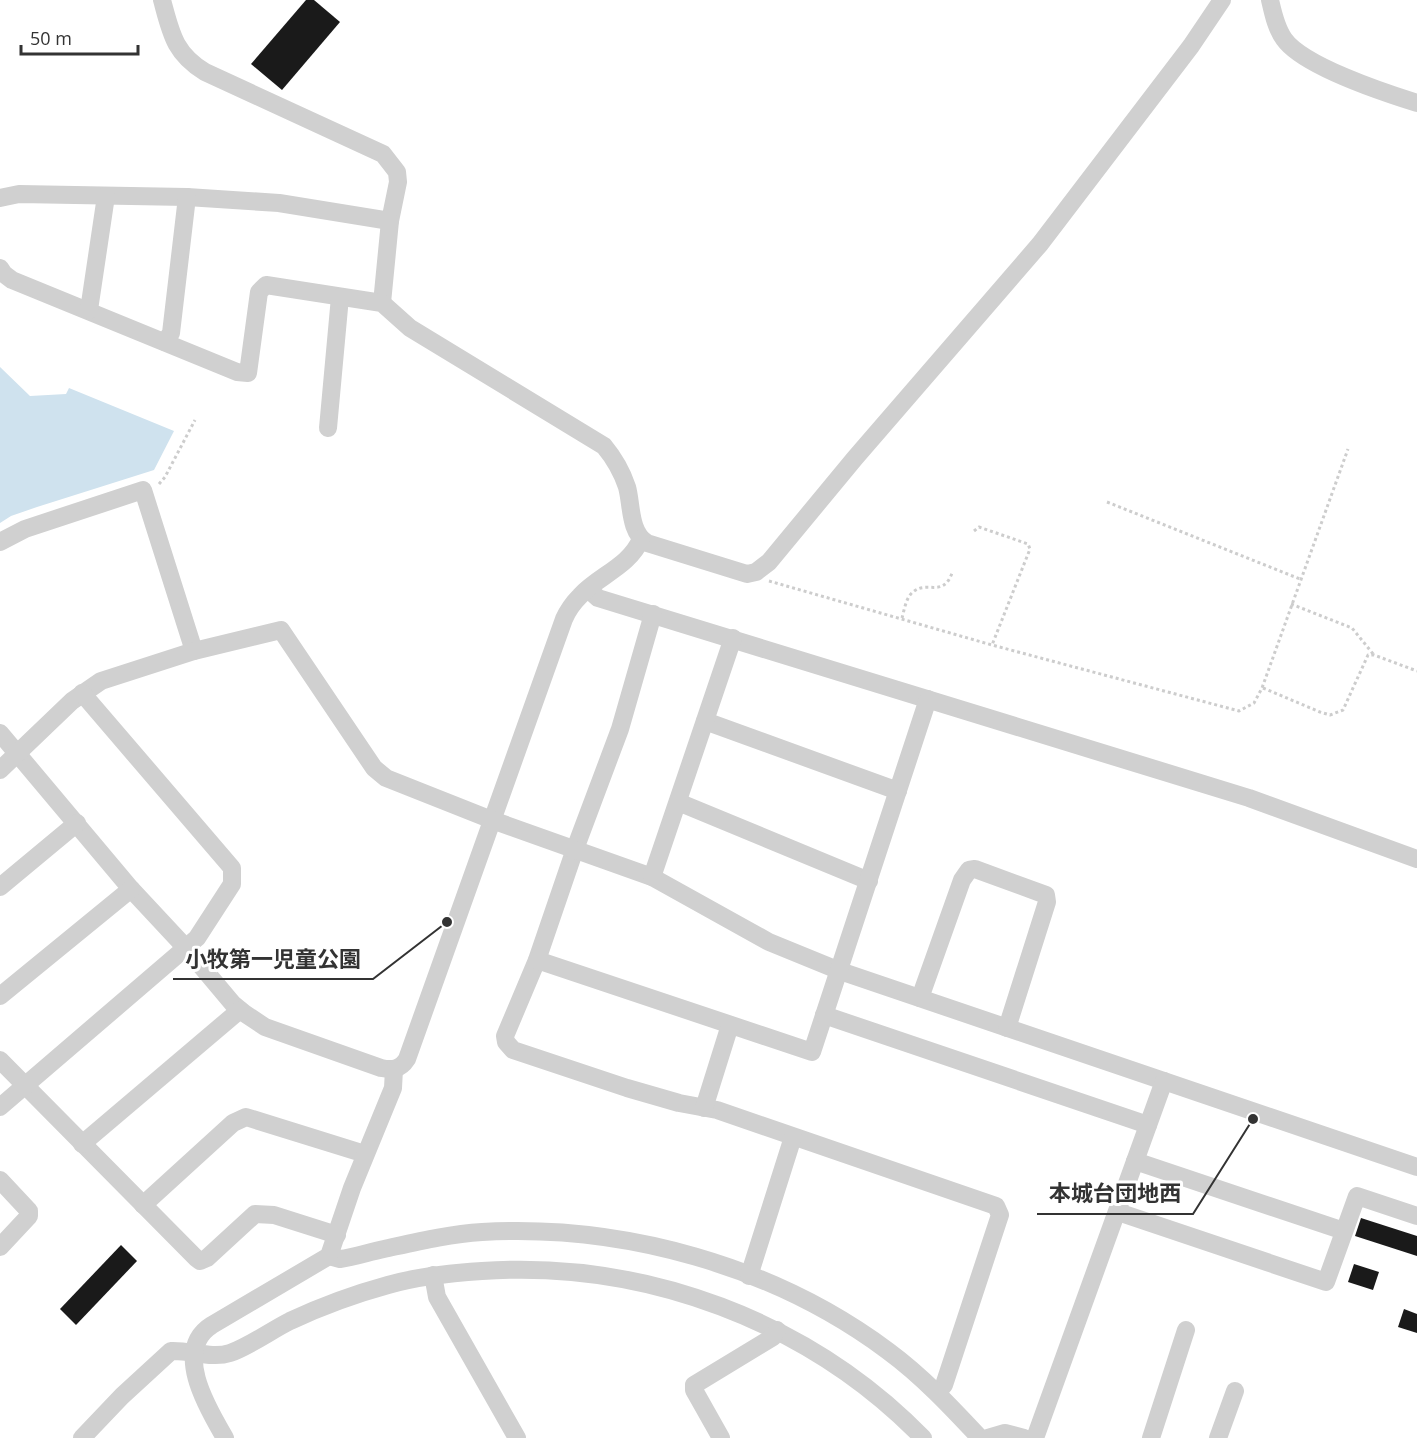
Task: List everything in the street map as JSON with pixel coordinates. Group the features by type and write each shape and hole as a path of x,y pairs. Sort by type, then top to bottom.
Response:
{"street":[{"path":"162,0 174,41 192,64 382,154 397,172 398,182 390,221 382,303"},
{"path":"0,268 12,280 237,372 248,373 260,292 266,285 382,303 410,328 604,446 620,470 626,486 635,528 641,539 747,574 756,572 769,562 855,458 1040,244 1191,46 1222,0"},
{"path":"1270,0 1276,23 1284,39 1311,62 1387,94 1417,103"},
{"path":"0,198 19,194 187,197 279,203 390,221"},
{"path":"89,310 106,196"},
{"path":"165,342 171,333 187,197"},
{"path":"328,428 340,297"},
{"path":"0,542 25,528 143,490 194,651"},
{"path":"0,733 131,889 240,1011 265,1027 381,1068 394,1070 404,1064 407,1059 564,619 570,608 588,589 634,553 641,539"},
{"path":"588,589 598,598 1249,798 1417,859"},
{"path":"653,615 620,729 537,960 505,1036 506,1042 513,1050 627,1088 679,1103 704,1107 996,1206 999,1210 999,1221 944,1385 938,1392"},
{"path":"0,770 82,693 102,681 194,651 281,630 374,768 386,778 492,820 652,878 770,942 840,971 1417,1167"},
{"path":"652,878 734,638"},
{"path":"0,1107 186,948 204,930 232,884 232,868 82,693"},
{"path":"537,960 812,1052 928,699"},
{"path":"705,721 898,791"},
{"path":"678,802 869,881"},
{"path":"0,887 77,823"},
{"path":"920,998 962,880 969,870 975,869 1046,895 1047,902 1007,1028"},
{"path":"0,996 131,889"},
{"path":"82,1144 240,1011"},
{"path":"824,1016 1148,1125"},
{"path":"704,1107 730,1024"},
{"path":"0,1060 196,1258 200,1260 207,1258 255,1214 274,1215 337,1235"},
{"path":"225,1438 197,1380 195,1352 197,1339 206,1329 329,1256 365,1154 393,1088 394,1070"},
{"path":"1035,1438 1164,1080"},
{"path":"142,1204 233,1124 246,1117 365,1154"},
{"path":"749,1276 793,1137"},
{"path":"1135,1161 1344,1231"},
{"path":"0,1180 29,1210 29,1216 0,1247"},
{"path":"1118,1212 1326,1282 1357,1196 1417,1216"},
{"path":"329,1256 340,1259 351,1258 418,1242 480,1232 558,1232 632,1242 700,1258 801,1298 852,1327 888,1351 938,1392 980,1438"},
{"path":"82,1438 122,1396 171,1351 214,1355 231,1353 291,1320 339,1300 391,1284 433,1275 511,1269 556,1270 653,1285 742,1314 809,1347 871,1390 923,1438"},
{"path":"433,1275 437,1297 517,1438"},
{"path":"722,1438 694,1390 694,1385 773,1337 777,1330"},
{"path":"1151,1438 1186,1330"},
{"path":"1218,1438 1235,1391"},
{"path":"988,1438 1005,1433 1023,1438"}],"path":[{"path":"143,490 160,483 165,477 195,420"},
{"path":"747,574 992,645 1239,711 1254,703 1262,688 1348,449"},
{"path":"1107,502 1300,579"},
{"path":"974,531 979,527 1028,544 1030,549 992,645"},
{"path":"902,618 913,591 944,586 949,582 952,573"},
{"path":"1291,604 1352,628 1374,655"},
{"path":"1262,688 1330,715 1343,710 1368,655 1374,655 1417,671"}],"water":[{"path":"0,367 30,396 66,394 69,388 174,431 154,470 37,507 11,516 0,523"}],"building":[{"path":"306,0 314,0 340,22 282,90 251,64"},
{"path":"1361,1218 1417,1236 1417,1256 1355,1236"},
{"path":"121,1245 137,1261 76,1325 60,1309"},
{"path":"1354,1264 1379,1272 1373,1290 1348,1282"},
{"path":"1404,1309 1417,1314 1417,1333 1398,1327"}],"place":[{"name":"小牧第一児童公園","path":"447,922"},
{"name":"本城台団地西","path":"1253,1119"}]}
